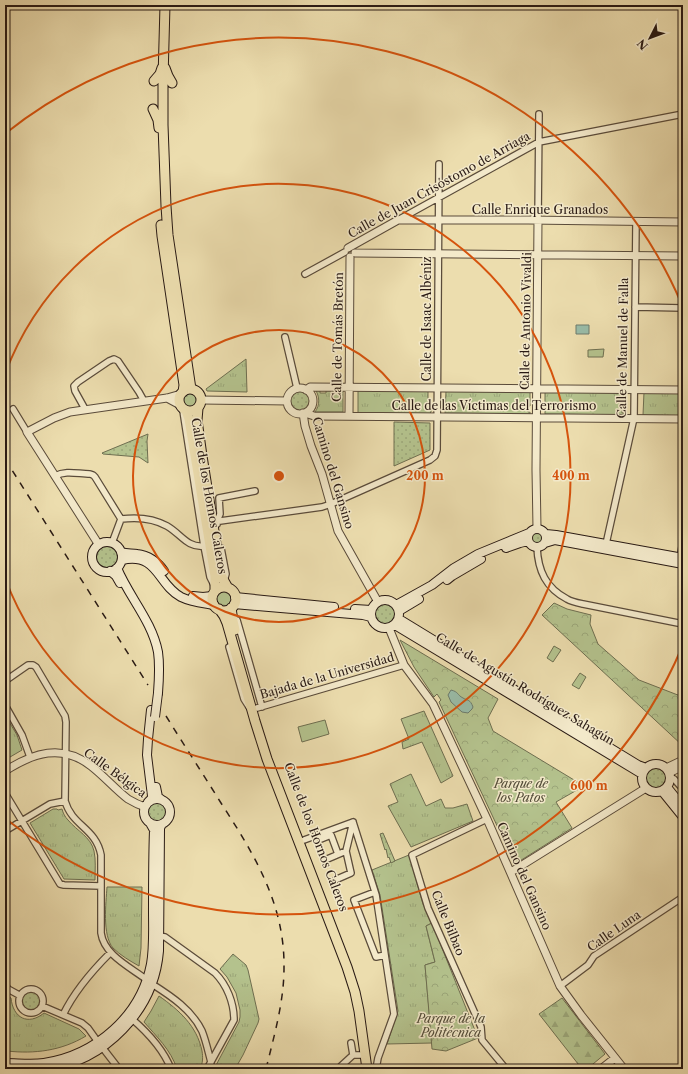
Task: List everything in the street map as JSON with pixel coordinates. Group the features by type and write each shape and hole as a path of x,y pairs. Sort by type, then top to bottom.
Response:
{"main road":[{"path":"165,5 163,125 168,235 185,392 179,400 183,408 192,411 199,404 199,394 197,392 185,392"},
{"path":"154,81 160,74 163,65"},
{"path":"163,65 172,83"},
{"path":"153,109 158,120 160,148 160,209 162,236 185,392"},
{"path":"160,148 163,125"},
{"name":"Calle de los Hornos Caleros","path":"199,404 197,420 199,434 215,522 221,575 226,585"},
{"name":"Calle de los Hornos Caleros","path":"183,408 189,419 213,568 227,622 272,757 352,965 364,1010 370,1060"},
{"path":"537,528 546,534 606,544 682,560 555,540 537,547 532,546 529,537 531,530 537,528"},
{"path":"545,543 546,534"},
{"path":"395,618 387,600 378,602 374,606 371,613 372,620 381,628 435,590 452,576 481,559 520,543 529,537"},
{"path":"108,542 118,546 121,556 114,570 102,571 95,565 93,556 99,545 108,542"},
{"path":"121,556 145,555 154,560 162,567 175,586 192,596 202,597 223,603 248,599 371,613"},
{"path":"46,1069 74,1062 100,1045 128,1015 149,982 153,947 154,830 144,816 147,805 152,798 147,748 159,672 158,654 149,626 114,570"},
{"path":"226,585 233,592 223,603 221,587 226,585"},
{"name":"Calle de Agustín Rodríguez Sahagún","path":"395,618 638,765 644,771"},
{"name":"Calle de los Hornos Caleros","path":"257,709 267,759 349,973 355,992 372,1069"},
{"path":"5,1063 31,1064 55,1061 100,1045 114,1038 132,1019 144,1001 158,958 160,828 168,819 170,812 167,805 158,797 157,793 152,755 153,713"},
{"path":"652,764 660,764 668,773 670,782 664,789 656,792 651,791 643,784 642,779 644,771 652,764"},
{"path":"664,789 683,807"},
{"path":"664,789 683,817"},
{"path":"147,805 155,799 162,800"},
{"path":"150,823 156,825 162,824"}],"street":[{"name":"Calle de Antonio Vivaldi","path":"537,528 536,389 539,114"},
{"name":"Calle de Juan Crisóstomo de Arriaga","path":"305,274 350,253 361,241 539,142 683,114"},
{"name":"Calle de Isaac Albéniz","path":"331,504 430,460 435,456 437,450 439,164"},
{"name":"Calle Enrique Granados","path":"398,220 683,222"},
{"name":"Calle de Manuel de Falla","path":"606,544 634,418 636,222"},
{"path":"361,241 360,248 365,253"},
{"path":"350,253 683,256"},
{"name":"Calle de Tomás Bretón","path":"349,416 350,253"},
{"path":"635,307 683,308"},
{"path":"285,337 297,388"},
{"path":"85,409 75,391 74,386 114,359 118,361 144,401"},
{"name":"Calle de las Víctimas del Terrorismo","path":"306,390 310,387 683,390"},
{"path":"297,388 306,390 311,395 313,402 310,408 304,413 294,412 289,407 287,401 290,393 297,388"},
{"path":"27,432 54,418 70,412 167,398 185,392"},
{"path":"167,398 183,408"},
{"path":"199,404 287,401"},
{"name":"Calle de los Hornos Caleros","path":"183,408 210,577 223,603"},
{"path":"13,409 99,545"},
{"name":"Calle de las Víctimas del Terrorismo","path":"304,413 314,416 683,419"},
{"name":"Camino del Gansino","path":"304,413 305,426 322,474 340,535 378,602"},
{"path":"56,476 61,473 93,475 121,519"},
{"name":"Calle de los Hornos Caleros","path":"215,522 220,514 219,498 255,491"},
{"path":"215,522 322,507 331,504"},
{"path":"121,519 139,518 152,520 166,526 192,546 204,546"},
{"path":"112,543 121,519"},
{"path":"682,560 683,541"},
{"path":"537,547 540,569 546,581 554,591 568,600 683,624"},
{"name":"Camino del Gansino","path":"395,618 404,664 433,704 511,872 560,986 624,1069"},
{"name":"Bajada de la Universidad","path":"257,709 404,664"},
{"path":"5,681 28,665 36,667 66,719 65,754 67,806 72,815 94,837 99,845 101,855 101,937 104,945 110,953 180,1003 192,1016 201,1030 211,1062"},
{"path":"5,705 22,735 30,757"},
{"name":"Calle Bélgica","path":"5,771 30,757 48,753 65,754 84,761 127,798 147,805"},
{"path":"668,773 683,760"},
{"path":"668,773 683,766"},
{"path":"668,773 683,789"},
{"path":"511,872 646,788"},
{"path":"5,793 60,884 101,886"},
{"path":"5,831 50,804 66,800"},
{"name":"Calle Bilbao","path":"487,819 412,855 428,908 480,1027 482,1040 506,1069"},
{"path":"304,840 353,822"},
{"path":"334,880 351,873 346,851 353,822"},
{"path":"353,822 375,892 394,1014 370,1060"},
{"path":"321,839 331,835 338,854"},
{"path":"325,860 346,851"},
{"path":"375,892 354,900 376,957 385,955"},
{"name":"Calle Luna","path":"560,986 588,965 594,956 683,897"},
{"path":"159,936 165,937 215,973 222,981 228,993 234,1020 207,1069"},
{"path":"62,1015 70,1000 95,968 110,953"},
{"path":"5,984 8,989 19,995"},
{"path":"30,988 38,990 43,998 42,1006 37,1012 25,1012 18,1003 19,995 30,988"},
{"path":"42,1006 82,1023 119,1069"},
{"path":"132,1019 161,1050 171,1069"},
{"path":"351,1043 353,1055"},
{"path":"353,1055 370,1060 376,1069"},
{"path":"341,1066 353,1055"},
{"path":"601,1069 615,1058"}],"green space":[{"path":"604,349 603,357 588,357 588,350"},
{"path":"246,359 247,392 207,391 206,389"},
{"path":"315,389 320,389 320,393 326,393 326,389 343,390 343,412 315,412 319,401"},
{"path":"358,390 428,391 428,400 431,400 431,412 429,414 358,413"},
{"path":"296,391 304,391 310,397 310,405 304,411 296,411 290,405 290,397"},
{"path":"446,391 530,392 530,406 528,406 528,412 530,412 530,414 445,413"},
{"path":"545,391 625,392 625,407 622,407 622,413 624,413 624,415 545,414"},
{"path":"644,392 683,393 683,416 643,415"},
{"path":"187,393 193,393 197,397 197,403 193,407 187,407 183,403 183,397"},
{"path":"394,422 430,423 430,450 394,466"},
{"path":"148,434 148,463 139,457 102,453"},
{"path":"537,532 541,534 543,538 541,542 537,544 533,542 531,538 533,534"},
{"path":"107,546 115,549 118,557 115,565 107,568 99,565 96,557 99,549"},
{"path":"221,590 227,590 232,595 230,604 227,606 221,606 216,601 216,595"},
{"path":"385,603 389,604 395,610 395,618 389,624 385,625 381,624 375,618 374,614 375,610 381,604"},
{"path":"554,603 567,609 591,615 590,624 598,644 639,680 683,697 683,746 542,615"},
{"name":"Parque de los Patos","path":"400,640 498,699 488,718 493,731 584,786 556,802 572,828 515,864 439,702 441,700 437,694 434,697 414,667"},
{"path":"554,646 561,650 553,662 547,658"},
{"path":"580,673 586,677 579,689 572,685"},
{"path":"424,711 453,776 441,783 422,742 403,749 402,742 409,739 401,719"},
{"path":"5,715 17,735 22,750 5,760"},
{"path":"325,720 329,734 302,742 298,727"},
{"path":"656,767 664,770 667,778 664,786 656,789 648,786 645,778 648,770"},
{"path":"411,774 426,806 441,799 445,808 453,808 467,804 473,821 411,847 388,806 398,802 390,784"},
{"path":"157,803 163,806 166,812 163,818 157,821 151,818 148,812 151,806"},
{"path":"53,809 62,809 67,819 90,842 95,854 95,880 64,879 30,823"},
{"path":"383,833 395,861 391,863 380,834"},
{"path":"409,855 423,904 432,923 426,926 435,962 425,965 432,1043 387,1044 398,1011 380,895 372,870"},
{"path":"107,887 142,887 141,948 139,966 113,948 107,935"},
{"name":"Parque de la Politécnica","path":"432,923 478,1038 446,1051 432,1049 425,965 435,962 426,926"},
{"path":"233,954 246,965 248,970 259,1019 235,1069 214,1069 239,1022 240,1017 236,993 227,977 220,969"},
{"path":"31,992 37,995 40,1001 37,1007 31,1010 25,1007 22,1001 25,995"},
{"path":"5,995 11,998 15,1011 22,1018 32,1019 44,1013 79,1029 86,1036 67,1045 37,1052 7,1051 5,1042"},
{"path":"159,996 186,1019 196,1034 200,1042 203,1058 200,1069 177,1069 167,1049 144,1022"},
{"path":"562,998 605,1054 587,1069 582,1069 539,1014"}],"shaded area":[{"path":"576,325 589,325 589,334 576,334"},
{"path":"451,690 471,703 473,707 468,713 462,712 451,702 448,695"}],"railway":[{"path":"5,459 148,685"},
{"path":"166,716 245,841 256,861 273,901 279,922 283,945 284,981 278,1019 266,1069"}]}
